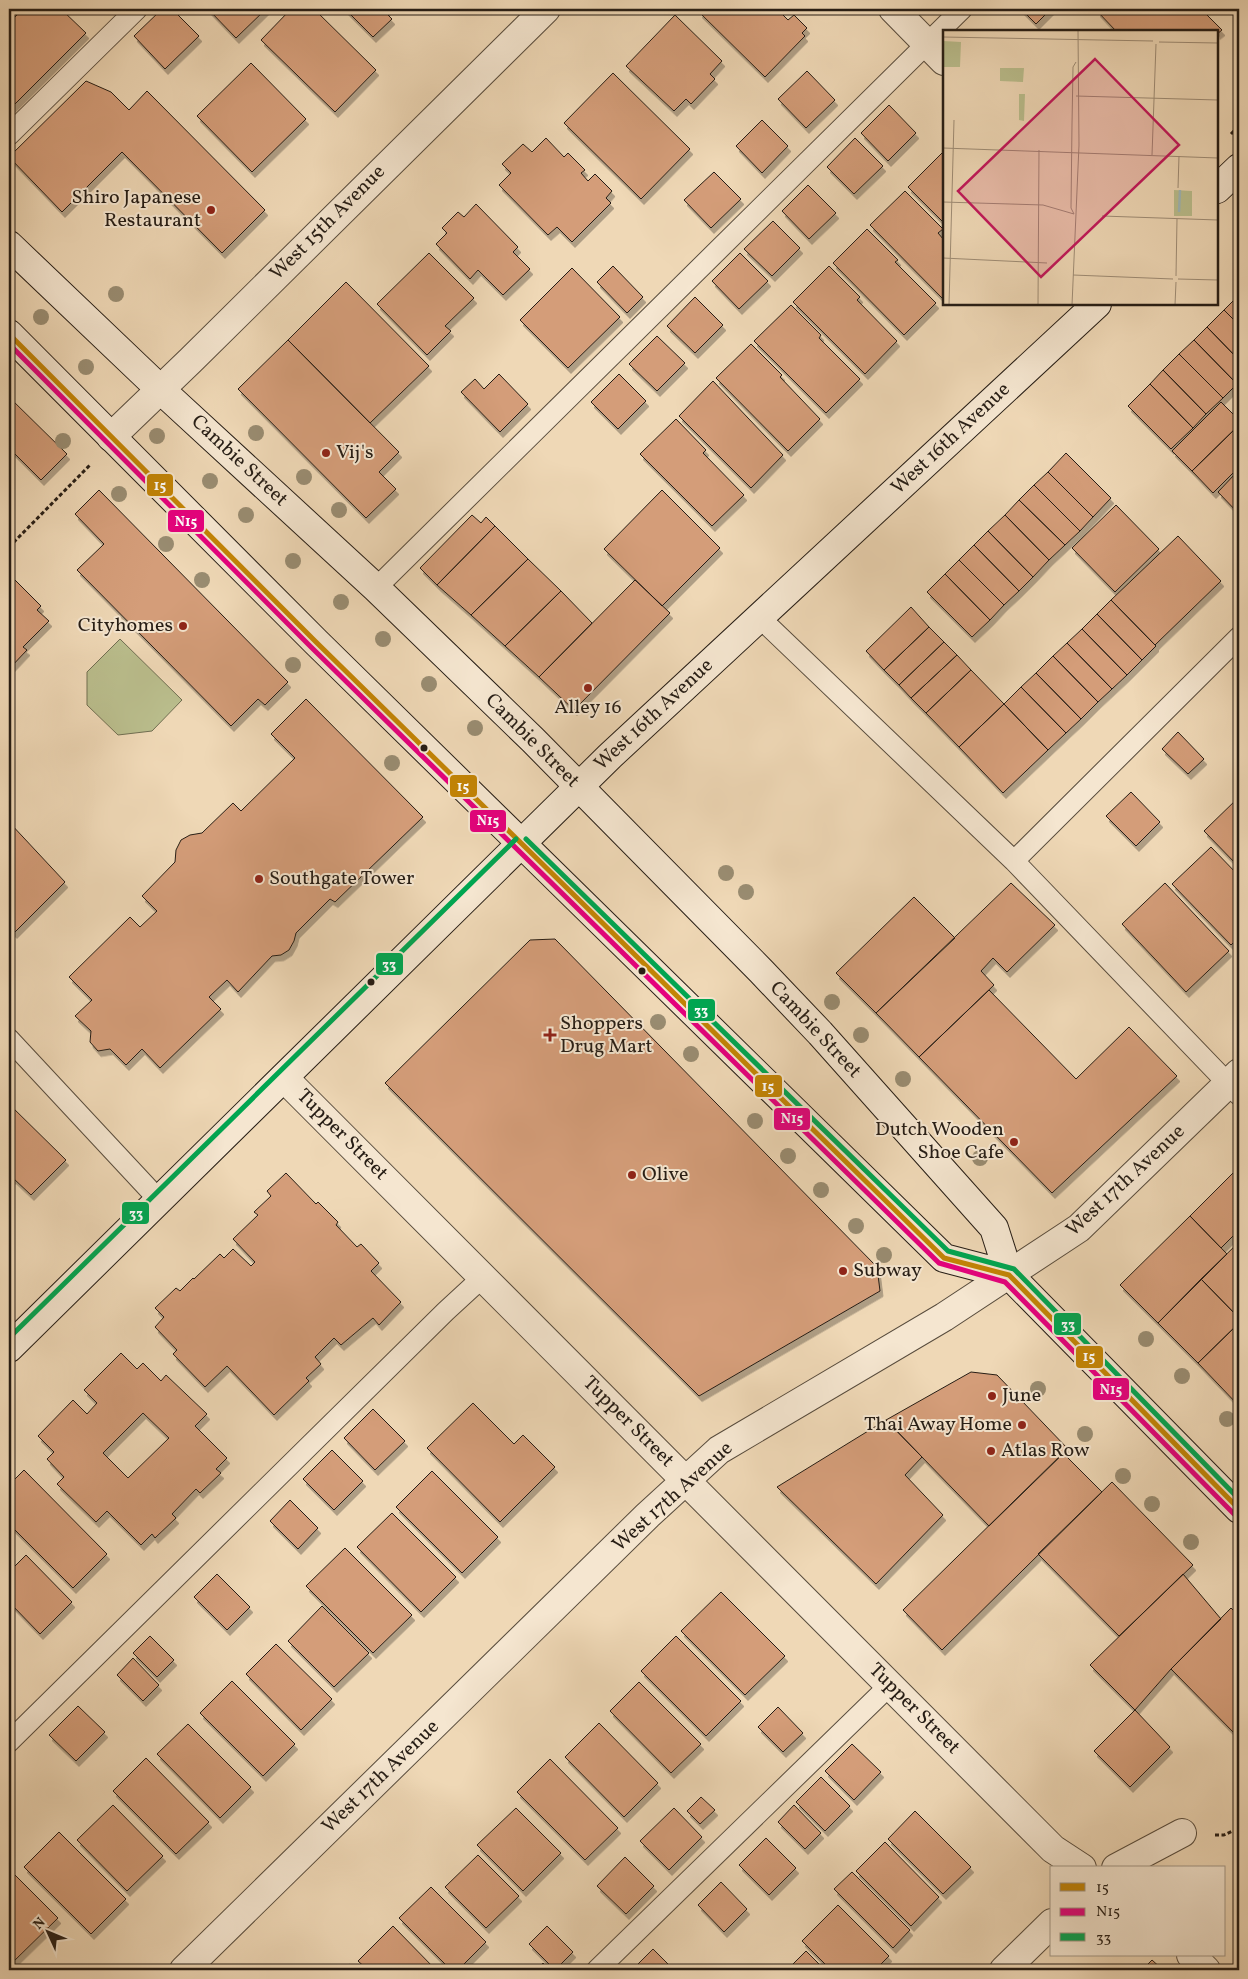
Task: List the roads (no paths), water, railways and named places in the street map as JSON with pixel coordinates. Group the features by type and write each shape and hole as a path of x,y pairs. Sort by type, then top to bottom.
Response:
{"street":[{"name":"West 15th Avenue","path":"111,437 161,390 546,9"},
{"path":"893,9 936,52"},
{"path":"1218,188 1239,168"},
{"name":"Cambie Street","path":"9,245 161,390 376,588 533,740 820,1033 994,1228 1009,1275 1239,1509"},
{"name":"West 16th Avenue","path":"9,1348 579,787 759,617 1097,305"},
{"path":"9,334 521,844 944,1258 1009,1275"},
{"name":"Tupper Street","path":"284,1078 1053,1849 1079,1866"},
{"name":"West 17th Avenue","path":"184,1970 634,1529 719,1450 944,1317 1079,1228 1235,1084"},
{"path":"1120,1866 1182,1833"},
{"path":"1004,1970 1050,1925"},
{"path":"1192,1956 1206,1970"}],"lane":[{"path":"9,135 137,9"},
{"path":"949,30 962,9"},
{"path":"376,588 936,52 943,40"},
{"path":"759,617 1014,861 1204,1057 1235,1084"},
{"path":"1014,861 1239,637"},
{"path":"9,1039 159,1200"},
{"path":"9,1742 446,1311 483,1277"},
{"path":"597,1970 890,1685"}],"place":[{"name":"Shiro Japanese Restaurant","path":"211,210"},
{"name":"Vij's","path":"326,453"},
{"name":"Cityhomes","path":"183,626"},
{"name":"Alley 16","path":"588,688"},
{"name":"Southgate Tower","path":"259,879"},
{"name":"Shoppers Drug Mart","path":"550,1035"},
{"name":"Dutch Wooden Shoe Cafe","path":"1014,1142"},
{"name":"Olive","path":"632,1175"},
{"name":"Subway","path":"843,1271"},
{"name":"June","path":"992,1396"},
{"name":"Thai Away Home","path":"1022,1425"},
{"name":"Atlas Row","path":"991,1451"}]}
